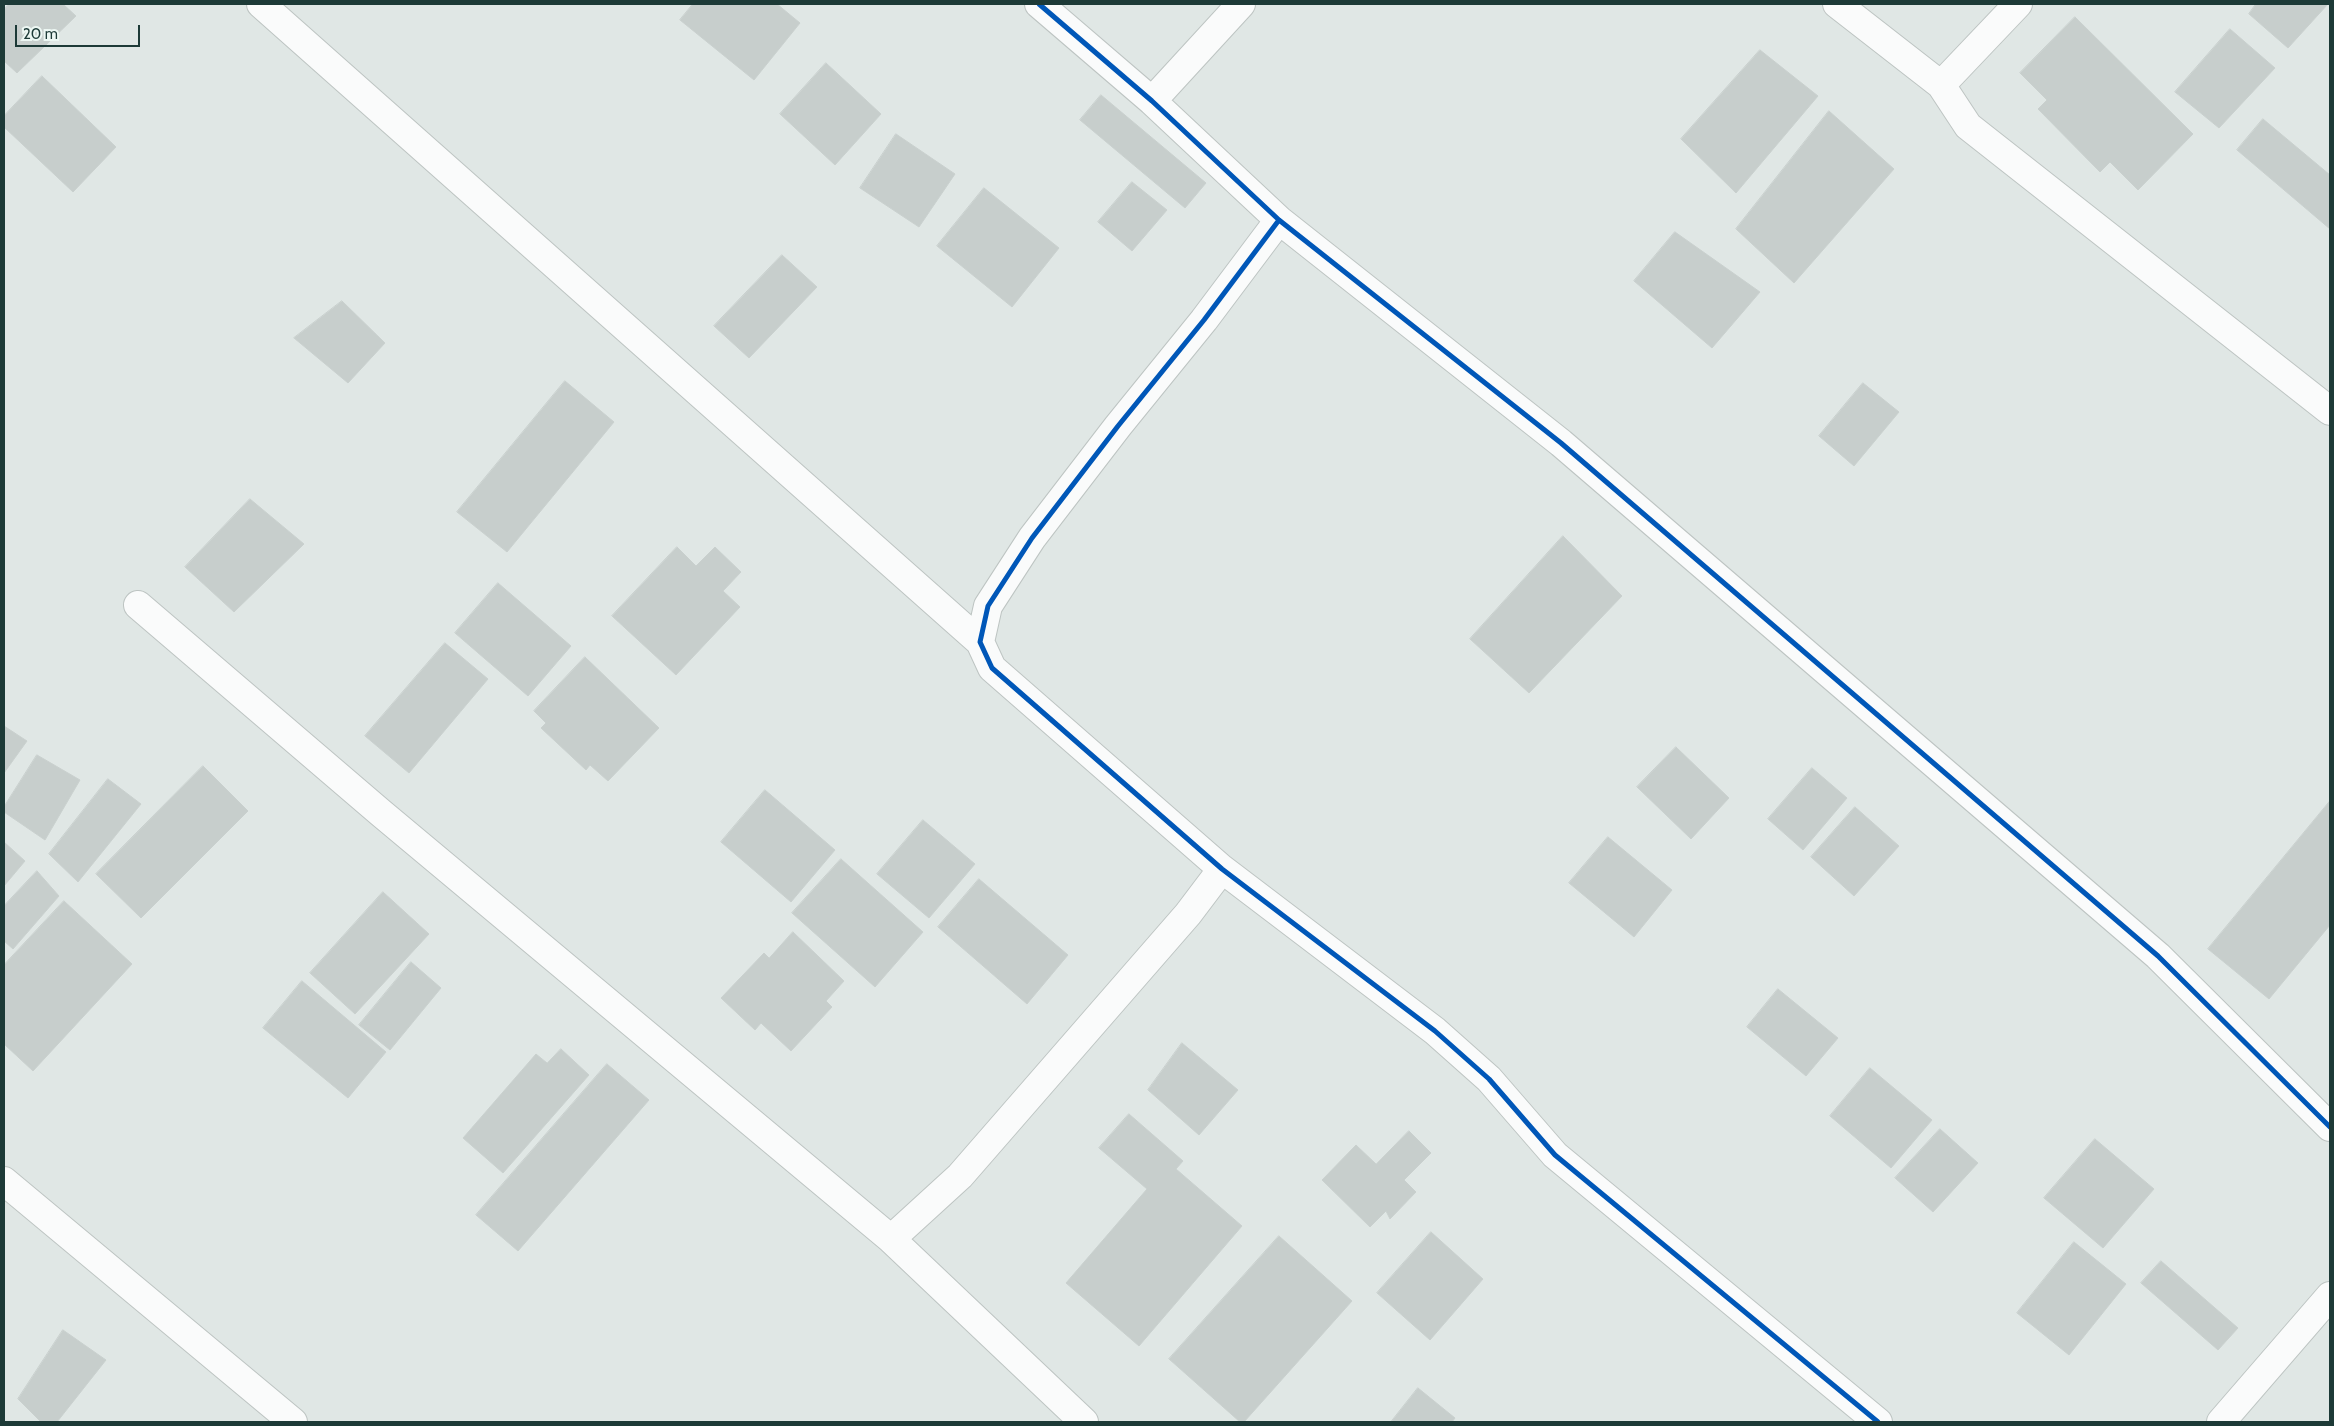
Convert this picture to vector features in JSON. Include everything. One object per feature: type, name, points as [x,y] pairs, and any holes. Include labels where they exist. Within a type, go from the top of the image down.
[{"type":"street","points":[[261,4],[980,642],[992,668],[1222,869],[1435,1031],[1489,1079],[1554,1155],[1878,1422]]},
{"type":"street","points":[[1039,4],[1152,100],[1279,220],[1562,444],[2086,893],[2158,956],[2330,1127]]},
{"type":"street","points":[[1152,100],[1241,4]]},
{"type":"street","points":[[1837,4],[1941,85],[1968,126],[2330,411]]},
{"type":"street","points":[[1941,85],[2018,4]]},
{"type":"street","points":[[980,642],[988,606],[1032,538],[1118,426],[1204,320],[1279,220]]},
{"type":"street","points":[[138,605],[396,826],[891,1239],[1084,1422]]},
{"type":"street","points":[[891,1239],[960,1176],[1188,914],[1222,869]]},
{"type":"street","points":[[4,1181],[293,1422]]},
{"type":"street","points":[[2221,1422],[2330,1296]]},
{"type":"building","points":[[9,4],[63,4],[76,16],[17,73],[4,61],[4,10]]},
{"type":"building","points":[[693,4],[777,4],[800,23],[754,80],[680,20]]},
{"type":"building","points":[[2256,4],[2328,4],[2288,48],[2249,14]]},
{"type":"building","points":[[2075,17],[2193,134],[2138,190],[2110,162],[2100,172],[2038,109],[2047,100],[2020,73]]},
{"type":"building","points":[[2230,29],[2275,68],[2219,128],[2175,92]]},
{"type":"building","points":[[1760,50],[1818,96],[1736,193],[1681,139]]},
{"type":"building","points":[[826,63],[881,114],[835,165],[780,114]]},
{"type":"building","points":[[42,76],[116,147],[73,192],[4,127],[4,116]]},
{"type":"building","points":[[1101,95],[1206,183],[1185,208],[1080,120]]},
{"type":"building","points":[[1829,111],[1894,169],[1794,283],[1736,229]]},
{"type":"building","points":[[2263,119],[2330,175],[2330,229],[2237,150]]},
{"type":"building","points":[[896,134],[955,174],[919,227],[860,188]]},
{"type":"building","points":[[1132,182],[1167,210],[1132,251],[1098,222]]},
{"type":"building","points":[[984,188],[1059,248],[1012,307],[937,246]]},
{"type":"building","points":[[1675,232],[1760,292],[1712,348],[1634,281]]},
{"type":"building","points":[[782,255],[817,287],[749,358],[714,326]]},
{"type":"building","points":[[342,301],[385,343],[348,383],[294,338]]},
{"type":"building","points":[[565,381],[614,422],[507,552],[457,512]]},
{"type":"building","points":[[1863,383],[1899,412],[1854,466],[1819,436]]},
{"type":"building","points":[[250,499],[304,544],[234,612],[185,567]]},
{"type":"building","points":[[1563,536],[1622,596],[1529,693],[1470,639]]},
{"type":"building","points":[[677,547],[696,566],[715,547],[741,572],[723,591],[740,607],[676,675],[612,616]]},
{"type":"building","points":[[498,583],[571,646],[528,696],[455,633]]},
{"type":"building","points":[[445,643],[488,679],[409,773],[365,736]]},
{"type":"building","points":[[585,657],[659,728],[608,781],[590,765],[586,770],[541,728],[546,723],[534,711]]},
{"type":"building","points":[[4,726],[27,741],[4,773]]},
{"type":"building","points":[[1676,747],[1729,798],[1691,839],[1637,787]]},
{"type":"building","points":[[37,755],[80,780],[45,840],[4,812],[4,807]]},
{"type":"building","points":[[203,766],[248,811],[141,918],[96,874]]},
{"type":"building","points":[[1812,768],[1847,798],[1803,850],[1768,819]]},
{"type":"building","points":[[108,779],[141,804],[78,882],[49,854]]},
{"type":"building","points":[[765,790],[835,850],[791,902],[721,842]]},
{"type":"building","points":[[2330,801],[2330,925],[2269,999],[2208,949]]},
{"type":"building","points":[[1855,807],[1899,846],[1854,896],[1811,857]]},
{"type":"building","points":[[923,820],[975,864],[929,918],[877,874]]},
{"type":"building","points":[[1608,837],[1672,890],[1634,937],[1569,883]]},
{"type":"building","points":[[4,842],[25,861],[4,886]]},
{"type":"building","points":[[841,859],[923,932],[875,987],[792,913]]},
{"type":"building","points":[[37,871],[59,896],[13,949],[4,941],[4,906]]},
{"type":"building","points":[[979,879],[1068,955],[1027,1004],[938,927]]},
{"type":"building","points":[[383,892],[429,934],[355,1014],[310,973]]},
{"type":"building","points":[[64,901],[132,964],[33,1071],[4,1044],[4,965]]},
{"type":"building","points":[[793,932],[844,981],[826,1001],[832,1007],[791,1051],[761,1023],[755,1030],[721,998],[764,953],[769,958]]},
{"type":"building","points":[[411,962],[441,988],[390,1050],[359,1025]]},
{"type":"building","points":[[302,981],[386,1052],[348,1098],[263,1028]]},
{"type":"building","points":[[1778,989],[1838,1038],[1806,1076],[1747,1027]]},
{"type":"building","points":[[1182,1043],[1238,1090],[1199,1135],[1148,1090]]},
{"type":"building","points":[[561,1049],[589,1075],[503,1173],[463,1138],[536,1054],[547,1063]]},
{"type":"building","points":[[607,1064],[649,1100],[518,1251],[476,1215]]},
{"type":"building","points":[[1870,1068],[1932,1120],[1891,1168],[1830,1116]]},
{"type":"building","points":[[1129,1114],[1183,1161],[1176,1169],[1242,1226],[1139,1346],[1066,1283],[1147,1189],[1099,1148]]},
{"type":"building","points":[[1940,1129],[1978,1163],[1933,1212],[1895,1178]]},
{"type":"building","points":[[1409,1131],[1431,1153],[1404,1180],[1416,1192],[1390,1219],[1386,1211],[1370,1227],[1322,1180],[1356,1145],[1376,1164]]},
{"type":"building","points":[[2095,1139],[2154,1189],[2103,1248],[2044,1198]]},
{"type":"building","points":[[1431,1232],[1483,1279],[1430,1340],[1377,1293]]},
{"type":"building","points":[[1279,1236],[1352,1301],[1244,1422],[1240,1422],[1169,1359]]},
{"type":"building","points":[[2074,1242],[2126,1284],[2069,1355],[2017,1313]]},
{"type":"building","points":[[2161,1261],[2238,1328],[2218,1350],[2141,1283]]},
{"type":"building","points":[[63,1330],[106,1360],[57,1422],[41,1422],[18,1399]]},
{"type":"building","points":[[1418,1388],[1455,1418],[1452,1422],[1391,1422]]},
{"type":"cycle path","points":[[1039,4],[1152,101],[1279,220],[1561,443],[2158,956],[2330,1127]]},
{"type":"cycle path","points":[[1279,220],[1204,320],[1118,426],[1032,538],[988,606],[980,642],[992,668],[1222,869],[1435,1031],[1489,1079],[1555,1155],[1878,1422]]}]
